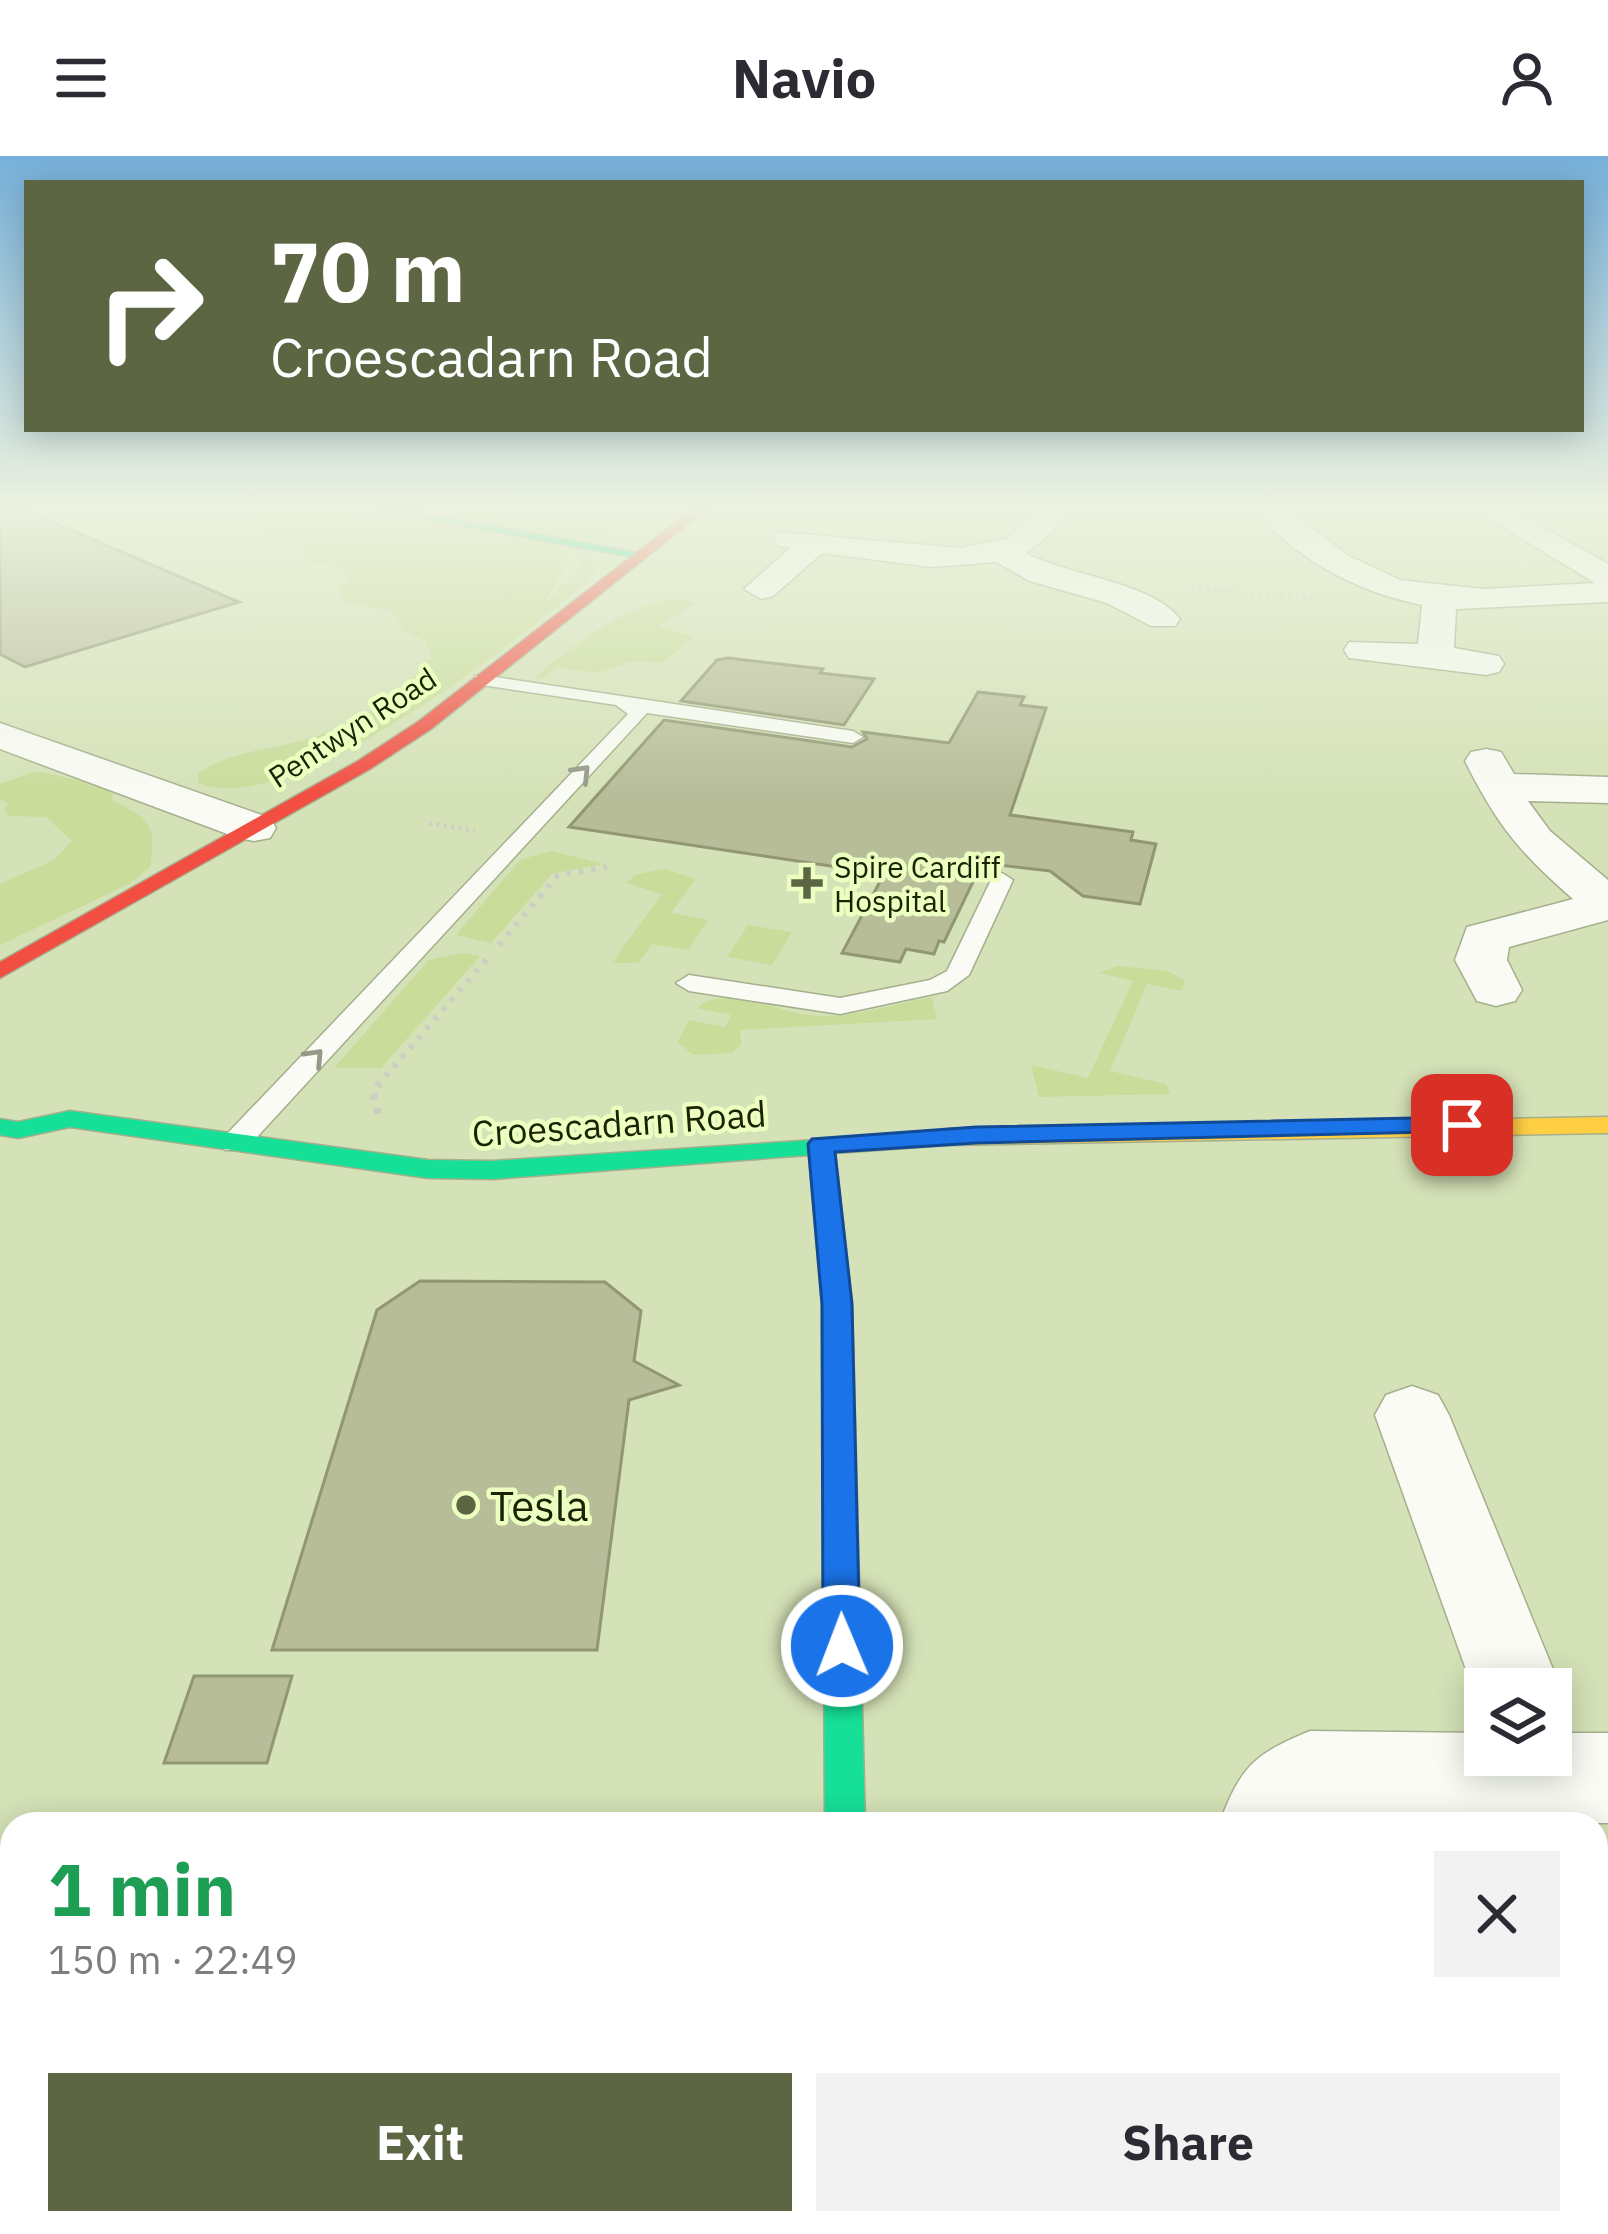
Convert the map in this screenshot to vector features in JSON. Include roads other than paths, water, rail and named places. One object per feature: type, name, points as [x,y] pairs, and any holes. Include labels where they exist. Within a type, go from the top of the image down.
[{"type":"street","name":"Pentwyn Road","points":[[3,974],[380,754],[581,602]]},
{"type":"street","points":[[1130,602],[1163,620]]},
{"type":"street","points":[[1436,656],[1440,602]]},
{"type":"street","points":[[1362,650],[1486,664]]},
{"type":"street","points":[[0,735],[254,828]]},
{"type":"street","points":[[1608,790],[1494,774],[1534,841],[1608,905]]},
{"type":"street","points":[[1496,990],[1480,960],[1485,938],[1608,905]]},
{"type":"street","name":"Croescadarn Road","points":[[37,1096],[53,1100],[70,1119]]},
{"type":"street","name":"Croescadarn Road","points":[[0,1127],[18,1130],[70,1119],[428,1169],[492,1170],[999,1134],[1608,1125]]},
{"type":"street","points":[[821,1144],[837,1304],[845,1812]]},
{"type":"street","points":[[1412,1415],[1509,1668]]},
{"type":"street","points":[[1270,1812],[1273,1804],[1310,1776],[1464,1772]]},
{"type":"lane","points":[[481,680],[853,736]]},
{"type":"lane","points":[[235,1143],[638,715],[636,706]]},
{"type":"lane","points":[[689,983],[840,1006],[908,996],[957,975],[1002,880]]},
{"type":"place","name":"Spire Cardiff Hospital","points":[[807,883]]},
{"type":"place","name":"Tesla","points":[[466,1505]]}]
